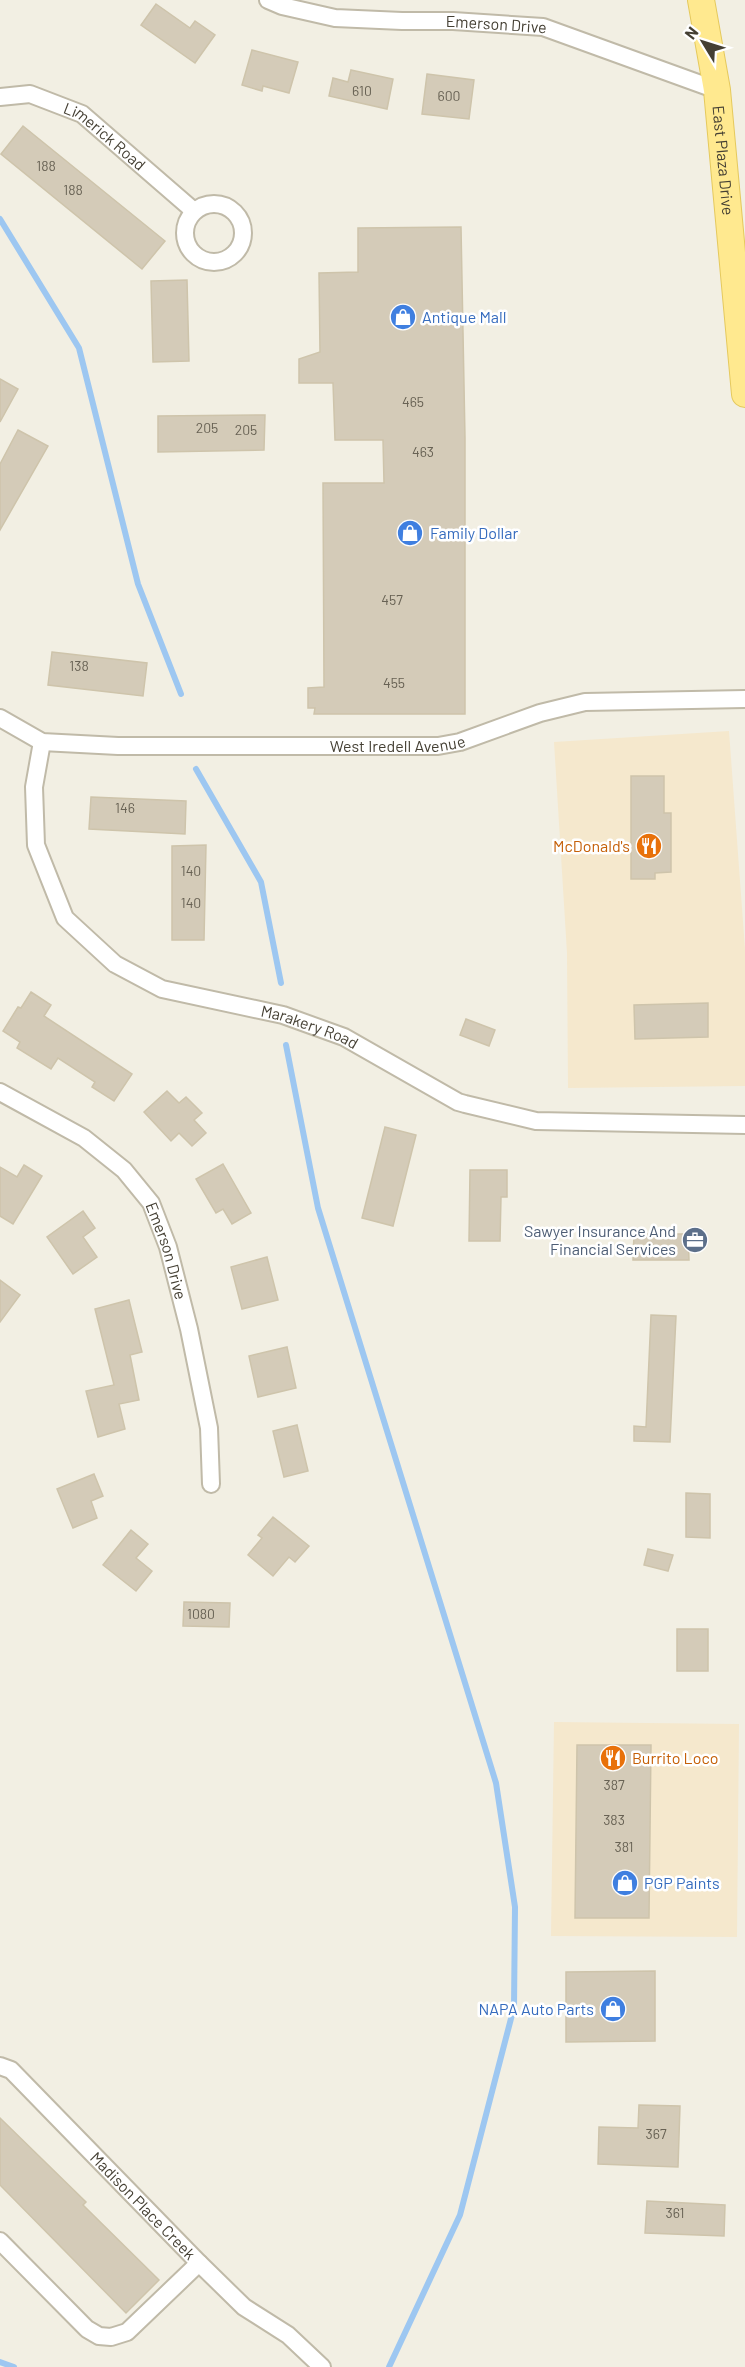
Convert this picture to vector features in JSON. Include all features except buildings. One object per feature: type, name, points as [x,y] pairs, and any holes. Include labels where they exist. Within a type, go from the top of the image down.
[{"type":"main road","name":"East Plaza Drive","points":[[701,0],[717,90],[745,394]]},
{"type":"street","name":"Emerson Drive","points":[[268,0],[282,6],[335,18],[453,21],[543,27],[717,90]]},
{"type":"street","name":"Limerick Road","points":[[0,97],[30,94],[82,114],[194,211]]},
{"type":"street","name":"West Iredell Avenue","points":[[42,742],[118,746],[438,746],[460,742],[540,713],[585,702],[745,699]]},
{"type":"street","points":[[0,718],[42,742]]},
{"type":"street","name":"Marakery Road","points":[[42,742],[34,787],[36,844],[65,918],[115,964],[162,989],[283,1015],[344,1037],[465,1104],[536,1121],[745,1125]]},
{"type":"street","name":"Emerson Drive","points":[[0,1092],[84,1138],[124,1170],[151,1203],[168,1247],[189,1329],[209,1428],[211,1484]]},
{"type":"street","name":"Madison Place Creek","points":[[0,2066],[11,2070],[199,2263],[127,2332],[111,2337],[99,2336],[87,2329],[0,2241]]},
{"type":"street","points":[[199,2263],[244,2307],[288,2335],[322,2367]]},
{"type":"shaded area","name":"McDonald's","points":[[729,731],[745,949],[745,1086],[568,1088],[567,953],[554,742]]},
{"type":"shaded area","points":[[554,1722],[739,1724],[737,1937],[551,1936]]},
{"type":"waterway","points":[[0,219],[79,348],[138,584],[181,694]]},
{"type":"waterway","points":[[196,769],[261,882],[281,983]]},
{"type":"waterway","points":[[286,1045],[318,1208],[496,1783],[515,1907],[514,2007],[460,2215],[389,2367]]},
{"type":"waterway","points":[[0,2362],[14,2367]]},
{"type":"place","name":"Antique Mall","points":[[403,317]]},
{"type":"place","name":"Family Dollar","points":[[410,533]]},
{"type":"place","name":"McDonald's","points":[[649,846]]},
{"type":"place","name":"Sawyer Insurance And Financial Services","points":[[695,1240]]},
{"type":"place","name":"Burrito Loco","points":[[613,1758]]},
{"type":"place","name":"PGP Paints","points":[[625,1883]]},
{"type":"place","name":"NAPA Auto Parts","points":[[613,2009]]}]
